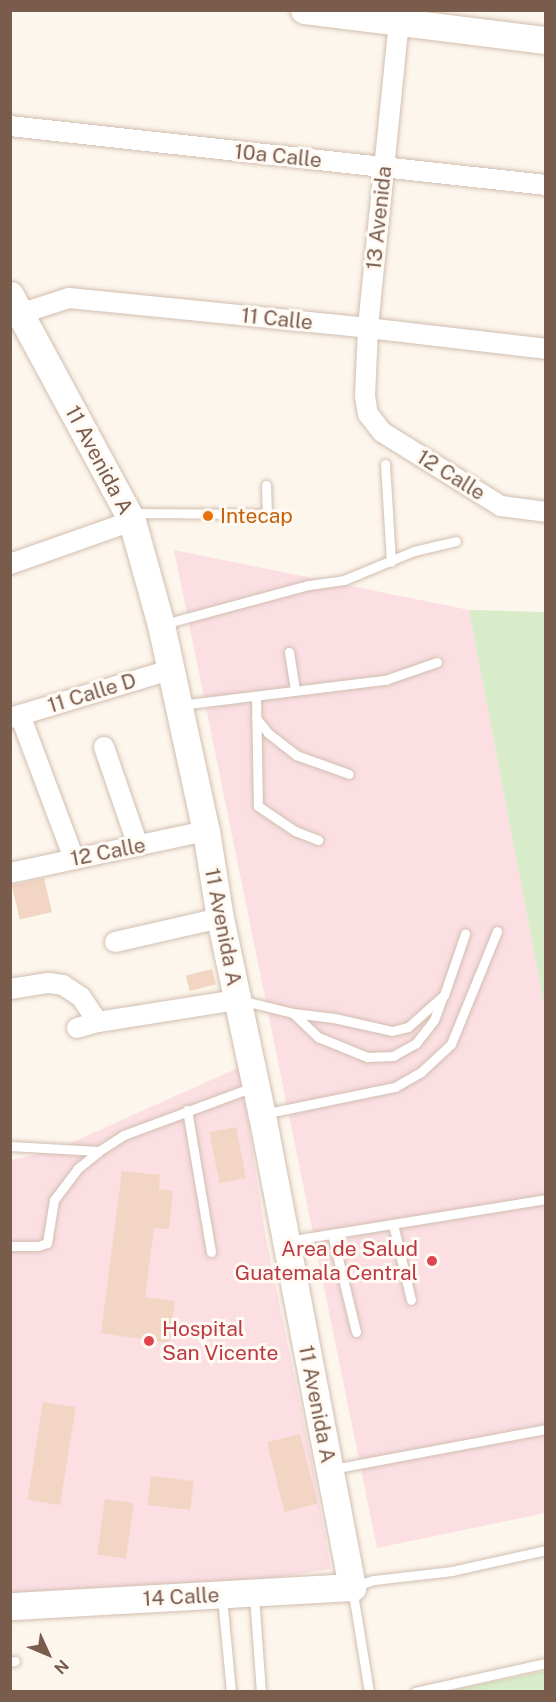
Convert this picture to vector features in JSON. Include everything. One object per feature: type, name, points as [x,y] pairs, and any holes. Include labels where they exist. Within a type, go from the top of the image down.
[{"type":"street","points":[[304,10],[546,40]]},
{"type":"street","name":"13 Avenida","points":[[368,414],[365,396],[368,328],[399,21]]},
{"type":"street","name":"10a Calle","points":[[10,126],[546,185]]},
{"type":"street","name":"11 Calle","points":[[14,308],[69,298],[368,328],[546,349]]},
{"type":"street","name":"11 Avenida A","points":[[14,308],[130,517],[173,669],[206,831],[220,918],[262,1115],[352,1587]]},
{"type":"street","name":"12 Calle","points":[[368,414],[382,432],[501,506],[546,512]]},
{"type":"street","points":[[11,564],[130,517]]},
{"type":"street","name":"11 Calle D","points":[[15,716],[173,669]]},
{"type":"street","points":[[15,716],[74,859]]},
{"type":"street","points":[[104,747],[138,846]]},
{"type":"street","name":"12 Calle","points":[[10,873],[206,831]]},
{"type":"street","points":[[115,942],[220,918]]},
{"type":"street","points":[[10,989],[49,983],[63,985],[81,997],[98,1022]]},
{"type":"street","points":[[77,1028],[98,1022],[237,1000]]},
{"type":"street","name":"14 Calle","points":[[10,1605],[352,1587]]},
{"type":"lane","points":[[385,464],[391,562]]},
{"type":"lane","points":[[130,517],[267,514],[266,485]]},
{"type":"lane","points":[[161,625],[309,585],[344,580],[414,551],[456,541]]},
{"type":"lane","points":[[289,652],[295,689]]},
{"type":"lane","points":[[180,705],[295,689],[385,680],[437,662]]},
{"type":"lane","points":[[256,696],[258,806],[295,831],[318,840]]},
{"type":"lane","points":[[256,718],[268,734],[296,755],[349,774]]},
{"type":"lane","points":[[262,1115],[395,1087],[421,1072],[451,1044],[497,931]]},
{"type":"lane","points":[[293,1013],[318,1037],[367,1057],[393,1056],[416,1043],[434,1020],[465,934]]},
{"type":"lane","points":[[237,1000],[392,1031],[408,1028],[444,994]]},
{"type":"lane","points":[[10,1246],[38,1246],[46,1243],[54,1200],[77,1169],[99,1151],[124,1135],[256,1086]]},
{"type":"lane","points":[[188,1110],[211,1252]]},
{"type":"lane","points":[[10,1146],[99,1151]]},
{"type":"lane","points":[[286,1241],[546,1199]]},
{"type":"lane","points":[[393,1224],[411,1300]]},
{"type":"lane","points":[[332,1234],[356,1332]]},
{"type":"lane","points":[[329,1469],[546,1429]]},
{"type":"lane","points":[[369,1692],[352,1587],[374,1580],[452,1571],[546,1550]]},
{"type":"lane","points":[[254,1593],[261,1692]]},
{"type":"lane","points":[[221,1595],[231,1692]]},
{"type":"lane","points":[[415,1692],[546,1663]]},
{"type":"shaded area","name":"Area de Salud Guatemala Central","points":[[174,550],[469,610],[545,1010],[545,1513],[377,1548]]},
{"type":"shaded area","name":"Hospital San Vicente","points":[[240,1067],[266,1239],[312,1461],[331,1569],[272,1578],[11,1593],[10,1160],[53,1151]]},
{"type":"green space","points":[[469,610],[545,612],[545,1010]]},
{"type":"green space","points":[[545,1671],[545,1691],[447,1691]]},
{"type":"building","points":[[44,878],[52,912],[20,920],[12,885]]},
{"type":"building","points":[[212,969],[216,985],[190,991],[186,976]]},
{"type":"building","points":[[236,1127],[246,1178],[219,1183],[209,1132]]},
{"type":"building","points":[[122,1171],[160,1175],[159,1189],[173,1191],[169,1229],[154,1228],[145,1297],[175,1301],[169,1343],[101,1333]]},
{"type":"building","points":[[43,1402],[76,1407],[60,1505],[28,1500]]},
{"type":"building","points":[[300,1434],[317,1504],[284,1512],[267,1442]]},
{"type":"building","points":[[151,1476],[194,1481],[190,1510],[147,1505]]},
{"type":"building","points":[[105,1499],[134,1503],[126,1558],[97,1554]]},
{"type":"place","name":"Intecap","points":[[208,516]]},
{"type":"place","name":"Area de Salud Guatemala Central","points":[[432,1261]]},
{"type":"place","name":"Hospital San Vicente","points":[[149,1341]]}]
